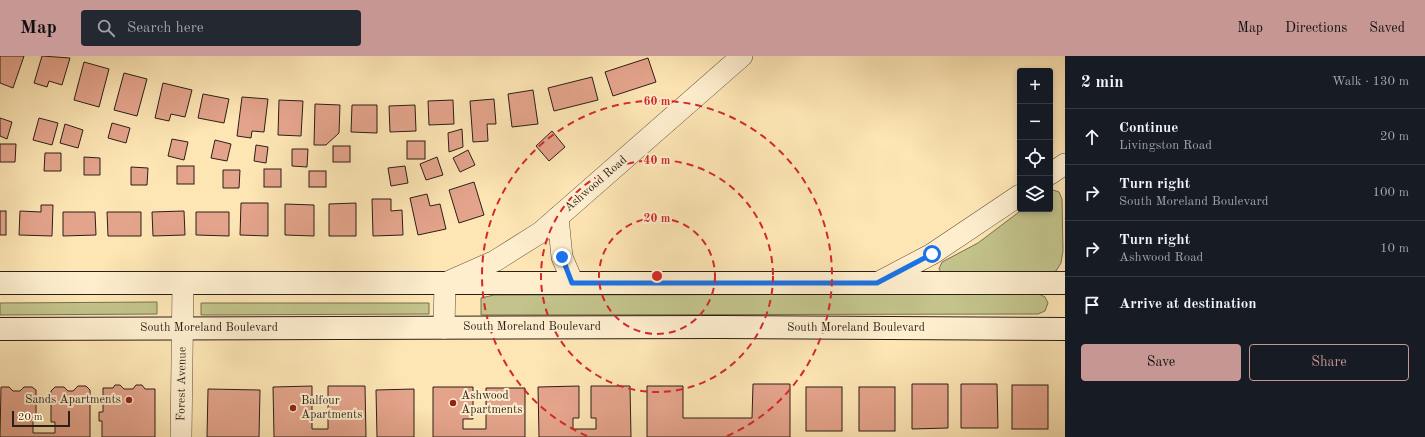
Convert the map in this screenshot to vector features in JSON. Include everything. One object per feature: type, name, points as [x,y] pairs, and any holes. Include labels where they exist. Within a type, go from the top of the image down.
[{"type":"street","name":"Ashwood Road","points":[[445,283],[495,261],[541,232],[741,56]]},
{"type":"street","points":[[1053,172],[1065,164]]},
{"type":"street","points":[[877,283],[932,254],[1017,197]]},
{"type":"street","name":"Ashwood Road","points":[[558,217],[562,257],[572,283]]},
{"type":"street","points":[[0,283],[1065,283]]},
{"type":"street","name":"Forest Avenue","points":[[181,437],[183,283]]},
{"type":"street","points":[[444,328],[445,283]]},
{"type":"street","name":"South Moreland Boulevard","points":[[0,329],[1065,329]]},
{"type":"green space","points":[[1053,190],[1059,192],[1062,199],[1063,251],[1061,263],[1056,271],[1045,274],[942,274],[939,269],[942,262],[978,243],[1019,212],[1053,212]]},
{"type":"green space","points":[[1039,294],[1045,297],[1048,303],[1045,311],[1038,314],[481,315],[481,298],[494,295]]},
{"type":"green space","points":[[157,302],[157,314],[0,315],[0,303]]},
{"type":"green space","points":[[201,303],[429,303],[429,314],[201,315]]},
{"type":"building","points":[[0,56],[24,56],[13,88],[0,83]]},
{"type":"building","points":[[42,56],[70,58],[62,85],[49,81],[47,87],[34,83]]},
{"type":"building","points":[[648,58],[656,82],[613,96],[605,72]]},
{"type":"building","points":[[84,62],[109,69],[99,107],[74,100]]},
{"type":"building","points":[[124,73],[147,79],[137,116],[114,110]]},
{"type":"building","points":[[592,77],[598,100],[554,111],[548,88]]},
{"type":"building","points":[[163,83],[192,90],[185,117],[171,114],[169,121],[155,118]]},
{"type":"building","points":[[533,90],[538,124],[512,127],[508,94]]},
{"type":"building","points":[[203,94],[229,99],[224,123],[198,118]]},
{"type":"building","points":[[242,97],[268,99],[264,132],[252,131],[251,138],[237,136]]},
{"type":"building","points":[[494,99],[496,124],[487,124],[488,141],[473,142],[470,101]]},
{"type":"building","points":[[279,100],[303,101],[301,136],[278,135]]},
{"type":"building","points":[[453,100],[454,124],[429,125],[428,101]]},
{"type":"building","points":[[315,104],[340,105],[339,133],[326,145],[314,145]]},
{"type":"building","points":[[352,105],[377,105],[377,133],[351,132]]},
{"type":"building","points":[[415,105],[416,131],[390,132],[389,106]]},
{"type":"building","points":[[0,118],[12,122],[7,139],[0,136]]},
{"type":"building","points":[[39,118],[58,123],[52,145],[33,140]]},
{"type":"building","points":[[112,123],[130,128],[126,143],[108,138]]},
{"type":"building","points":[[65,124],[83,130],[78,148],[60,143]]},
{"type":"building","points":[[462,129],[463,147],[449,152],[448,133]]},
{"type":"building","points":[[552,131],[565,147],[549,161],[536,146]]},
{"type":"building","points":[[172,139],[188,142],[184,160],[168,156]]},
{"type":"building","points":[[215,140],[231,144],[227,161],[211,158]]},
{"type":"building","points":[[407,141],[425,141],[425,159],[407,159]]},
{"type":"building","points":[[0,144],[16,144],[15,162],[0,162]]},
{"type":"building","points":[[256,145],[268,147],[266,163],[254,161]]},
{"type":"building","points":[[333,146],[350,146],[350,162],[333,162]]},
{"type":"building","points":[[292,149],[308,149],[307,167],[292,166]]},
{"type":"building","points":[[468,150],[475,165],[460,172],[453,158]]},
{"type":"building","points":[[45,153],[61,153],[61,171],[44,171]]},
{"type":"building","points":[[84,157],[100,158],[100,175],[84,175]]},
{"type":"building","points":[[437,157],[443,175],[426,180],[420,164]]},
{"type":"building","points":[[177,166],[194,166],[194,184],[177,184]]},
{"type":"building","points":[[405,166],[408,183],[391,186],[388,168]]},
{"type":"building","points":[[131,167],[148,168],[147,185],[131,185]]},
{"type":"building","points":[[264,169],[281,169],[281,187],[264,187]]},
{"type":"building","points":[[223,170],[240,170],[239,188],[223,188]]},
{"type":"building","points":[[309,171],[326,171],[326,187],[309,187]]},
{"type":"building","points":[[474,182],[484,215],[459,223],[449,190]]},
{"type":"building","points":[[427,194],[430,206],[440,204],[446,229],[418,235],[410,198]]},
{"type":"building","points":[[372,199],[391,199],[391,211],[402,210],[403,235],[373,236]]},
{"type":"building","points":[[241,203],[268,203],[268,236],[240,235]]},
{"type":"building","points":[[356,203],[356,236],[329,236],[329,204]]},
{"type":"building","points":[[285,204],[314,205],[314,236],[285,235]]},
{"type":"building","points":[[41,205],[53,205],[52,236],[19,235],[20,211],[41,212]]},
{"type":"building","points":[[0,211],[6,211],[6,235],[0,235]]},
{"type":"building","points":[[184,211],[185,235],[153,236],[152,212]]},
{"type":"building","points":[[63,212],[95,212],[96,235],[63,236]]},
{"type":"building","points":[[107,212],[141,212],[141,236],[108,236]]},
{"type":"building","points":[[196,212],[229,212],[229,236],[196,235]]},
{"type":"building","points":[[753,384],[790,384],[790,437],[647,437],[647,386],[683,386],[683,418],[752,418]]},
{"type":"building","points":[[912,384],[948,384],[948,428],[912,429]]},
{"type":"building","points":[[961,384],[997,384],[998,428],[961,428]]},
{"type":"building","name":"Sands Apartments","points":[[115,385],[120,385],[124,389],[133,389],[136,385],[142,385],[145,389],[155,389],[155,437],[102,437],[102,421],[99,421],[99,412],[103,412],[103,388],[113,388]]},
{"type":"building","points":[[1012,385],[1048,385],[1048,429],[1012,429]]},
{"type":"building","points":[[78,386],[86,386],[90,390],[90,437],[0,437],[1,387],[9,387],[13,391],[20,391],[24,387],[32,387],[36,390],[36,421],[33,421],[33,433],[55,433],[55,422],[51,422],[51,391],[55,387],[64,387],[68,391],[73,391]]},
{"type":"building","name":"Balfour Apartments","points":[[312,386],[312,429],[328,429],[328,386],[365,386],[366,437],[274,437],[273,387]]},
{"type":"building","points":[[579,386],[579,418],[573,418],[573,429],[596,429],[596,418],[591,418],[591,386],[630,386],[631,437],[539,437],[538,387]]},
{"type":"building","name":"Ashwood Apartments","points":[[433,387],[473,387],[473,419],[463,419],[463,429],[486,429],[486,388],[525,388],[525,437],[433,437]]},
{"type":"building","points":[[806,387],[842,387],[842,431],[806,431]]},
{"type":"building","points":[[859,387],[895,387],[895,431],[859,431]]},
{"type":"building","points":[[208,389],[260,390],[259,437],[207,437]]},
{"type":"building","points":[[414,389],[414,437],[377,437],[376,390]]},
{"type":"place","name":"Sands Apartments","points":[[129,400]]},
{"type":"place","name":"Ashwood Apartments","points":[[453,403]]},
{"type":"place","name":"Balfour Apartments","points":[[293,408]]},
{"type":"route","points":[[562,257],[572,283],[877,283],[932,254]]}]
